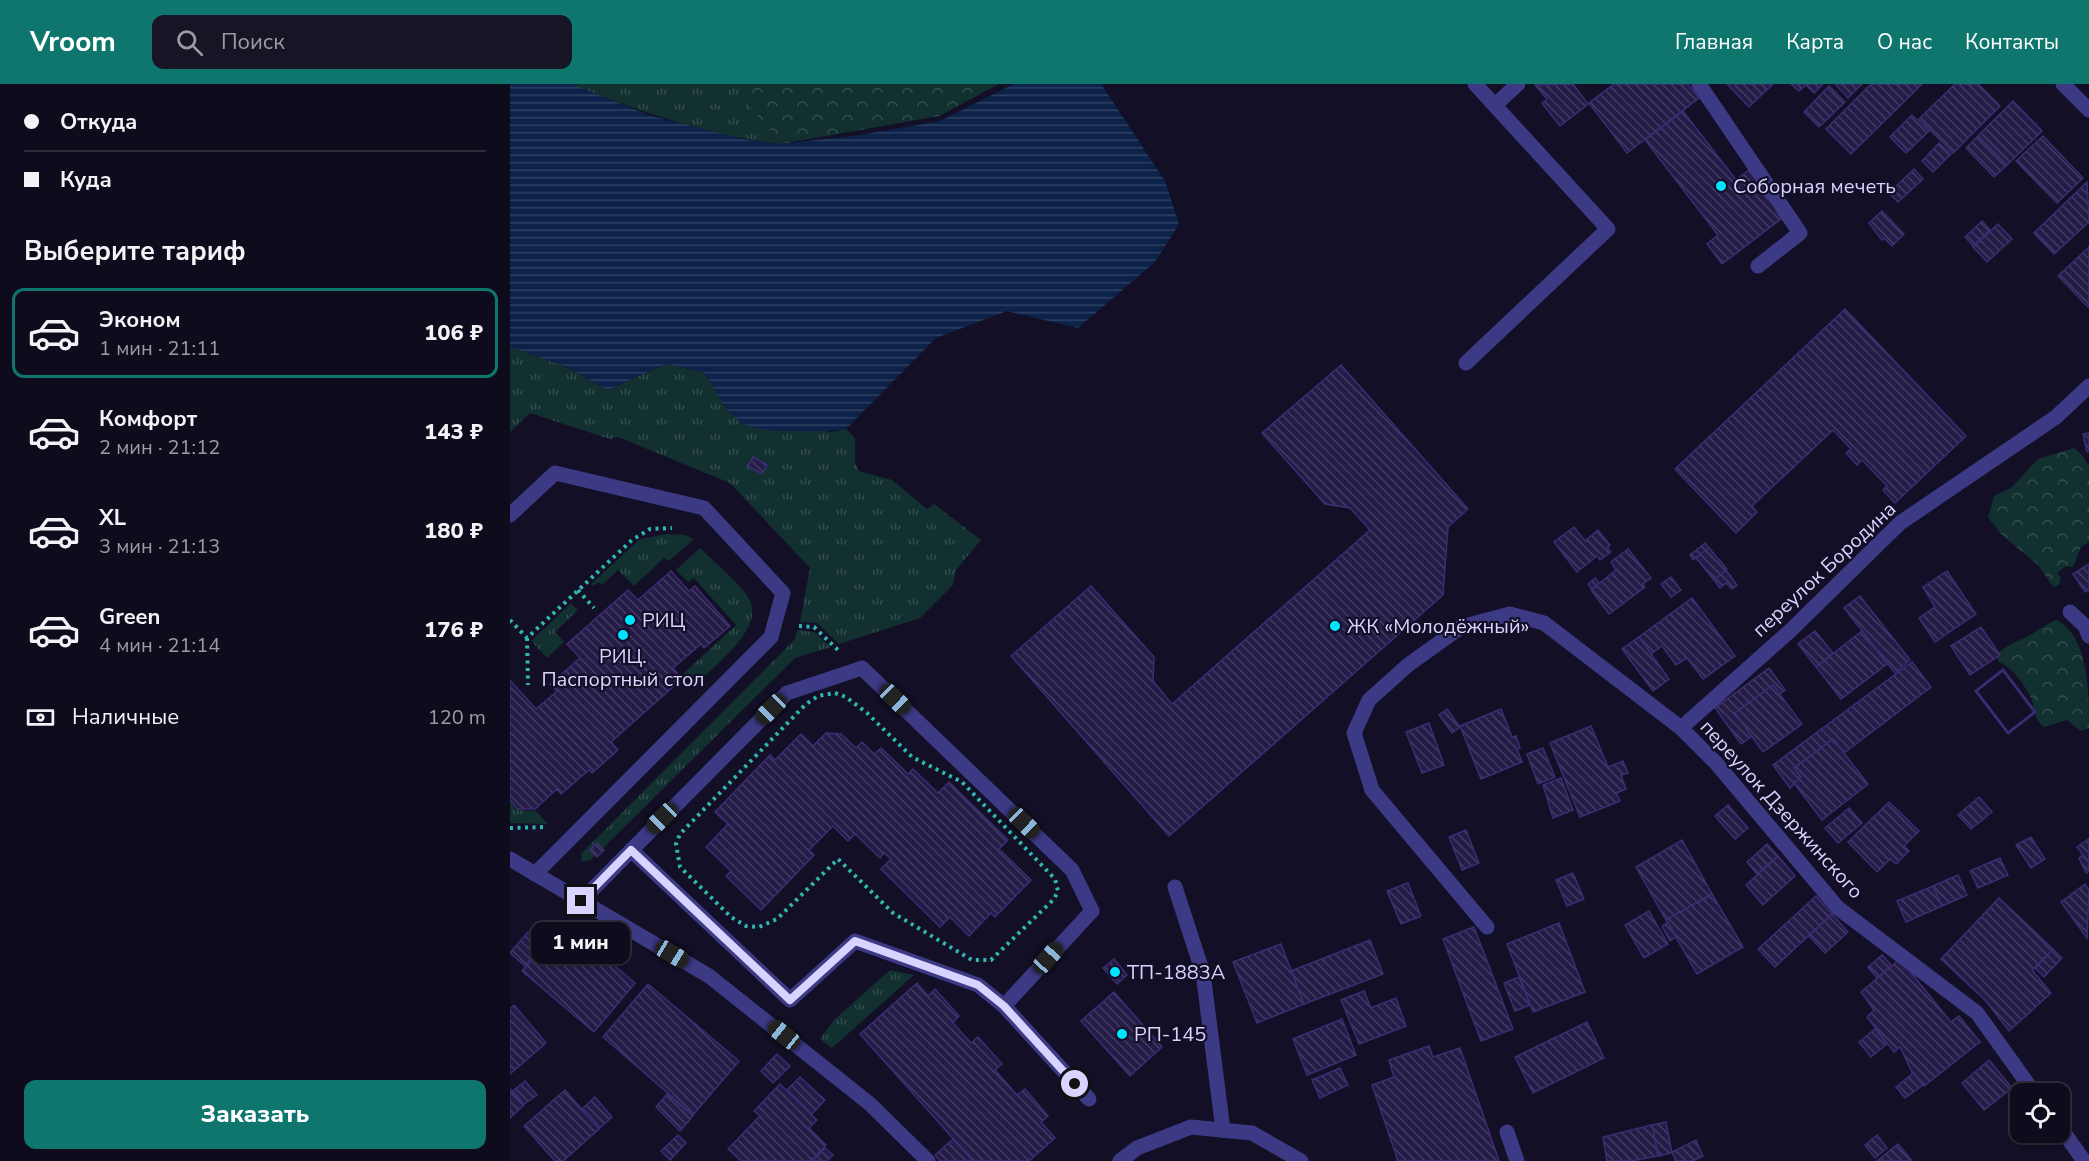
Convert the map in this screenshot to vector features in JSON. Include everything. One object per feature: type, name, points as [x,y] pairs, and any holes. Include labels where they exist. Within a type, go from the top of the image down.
[{"type":"street","points":[[1467,363],[1608,229],[1476,84]]},
{"type":"street","points":[[1495,105],[1518,84]]},
{"type":"street","points":[[1700,84],[1800,233],[1758,266]]},
{"type":"street","points":[[2063,84],[2089,110]]},
{"type":"street","name":"переулок Бородина","points":[[1680,728],[1791,630],[1900,523],[2056,417],[2089,386]]},
{"type":"street","points":[[510,515],[555,473],[704,508],[783,593],[771,637],[535,874]]},
{"type":"street","points":[[2070,612],[2085,626],[2089,636]]},
{"type":"street","name":"переулок Дзержинского","points":[[1487,927],[1372,790],[1354,734],[1369,700],[1408,665],[1461,627],[1510,614],[1544,623],[1680,728],[1716,763],[1838,908],[1977,1013],[2027,1083]]},
{"type":"street","points":[[581,901],[787,693],[862,668],[1072,870],[1092,911],[1004,1006]]},
{"type":"street","points":[[631,850],[790,1000],[855,941],[978,985],[1004,1006],[1089,1099]]},
{"type":"street","points":[[510,859],[709,976],[870,1104],[928,1161]]},
{"type":"street","points":[[1175,887],[1203,973],[1223,1130]]},
{"type":"street","points":[[1120,1161],[1137,1148],[1191,1127],[1252,1133],[1301,1161]]},
{"type":"street","points":[[1508,1132],[1517,1161]]},
{"type":"street","points":[[2070,1141],[2084,1161]]},
{"type":"path","points":[[527,638],[642,532],[650,529],[677,528]]},
{"type":"path","points":[[578,590],[594,608]]},
{"type":"path","points":[[510,620],[527,638],[528,685]]},
{"type":"path","points":[[775,624],[814,627],[858,669]]},
{"type":"path","points":[[835,693],[846,697],[912,757],[962,782],[1051,872],[1058,885],[1054,899],[991,960],[972,960],[893,913],[838,859],[777,919],[759,927],[738,923],[680,867],[676,844],[680,834],[806,704],[818,696],[835,693]]},
{"type":"path","points":[[510,828],[557,827]]},
{"type":"green space","points":[[571,84],[756,84],[747,91],[752,110],[781,144],[700,129],[622,104]]},
{"type":"green space","points":[[756,84],[999,84],[939,116],[781,144],[752,110],[747,90]]},
{"type":"green space","points":[[510,347],[564,366],[608,390],[666,364],[704,372],[727,409],[831,432],[846,429],[855,438],[855,463],[859,471],[892,480],[927,509],[934,504],[981,540],[956,570],[953,585],[920,618],[839,644],[817,623],[800,622],[810,568],[730,483],[618,437],[610,439],[530,413],[510,432]]},
{"type":"green space","points":[[2074,448],[2089,466],[2089,542],[2081,547],[2073,567],[2066,566],[2057,573],[2061,578],[2059,585],[2053,587],[2038,565],[2000,533],[1988,517],[1994,496],[2011,488],[2038,459]]},
{"type":"green space","points":[[667,534],[685,535],[694,539],[669,561],[664,558],[634,586],[618,570],[602,585],[598,582],[593,586],[591,584],[640,539]]},
{"type":"green space","points":[[700,548],[730,576],[746,594],[752,606],[751,618],[746,631],[737,644],[694,686],[683,674],[736,625],[694,578],[688,582],[676,570]]},
{"type":"green space","points":[[571,603],[578,610],[555,632],[564,642],[547,658],[531,641]]},
{"type":"green space","points":[[2057,620],[2068,628],[2076,639],[2085,667],[2089,698],[2089,728],[2081,731],[2067,720],[2044,727],[2040,724],[2031,698],[2018,677],[1999,662],[1996,655],[2011,644]]},
{"type":"green space","points":[[797,630],[814,632],[831,647],[795,658],[591,860],[582,862],[581,854],[795,639]]},
{"type":"green space","points":[[510,802],[518,810],[536,811],[548,824],[510,823]]},
{"type":"green space","points":[[890,970],[914,975],[832,1048],[820,1039],[835,1019]]},
{"type":"water","points":[[510,84],[571,84],[652,116],[747,140],[781,144],[860,135],[940,121],[1014,84],[1101,84],[1165,181],[1179,224],[1155,262],[1078,328],[1007,311],[936,338],[846,429],[794,431],[752,427],[743,424],[731,414],[704,372],[666,364],[608,390],[564,366],[510,347]]},
{"type":"building","points":[[1573,84],[1588,104],[1560,126],[1542,103],[1547,99],[1535,85]]},
{"type":"building","points":[[1614,84],[1688,84],[1699,98],[1627,153],[1589,103]]},
{"type":"building","points":[[1727,84],[1773,84],[1749,107]]},
{"type":"building","points":[[1791,84],[1805,84],[1806,85],[1799,91]]},
{"type":"building","points":[[1805,84],[1823,84],[1814,93]]},
{"type":"building","points":[[1835,84],[1862,84],[1848,98]]},
{"type":"building","points":[[1871,84],[1922,84],[1851,154],[1826,129]]},
{"type":"building","points":[[1955,84],[1978,84],[2000,106],[1953,153],[1919,119]]},
{"type":"building","points":[[1829,86],[1845,102],[1819,127],[1804,112]]},
{"type":"building","points":[[2013,101],[2042,131],[2007,165],[1978,136]]},
{"type":"building","name":"Соборная мечеть","points":[[1683,111],[1736,180],[1750,169],[1767,191],[1781,219],[1722,264],[1707,244],[1718,235],[1645,140]]},
{"type":"building","points":[[1912,115],[1929,131],[1906,153],[1890,137]]},
{"type":"building","points":[[1978,136],[2007,165],[1994,177],[1966,148]]},
{"type":"building","points":[[2043,136],[2083,178],[2057,203],[2016,161]]},
{"type":"building","points":[[1939,143],[1951,154],[1933,172],[1922,161]]},
{"type":"building","points":[[1914,169],[1923,179],[1898,202],[1889,193]]},
{"type":"building","points":[[2087,182],[2089,222],[2054,254],[2034,233]]},
{"type":"building","points":[[1882,211],[1904,234],[1892,246],[1884,238],[1882,240],[1869,223]]},
{"type":"building","points":[[1982,221],[1990,230],[1973,246],[1965,237]]},
{"type":"building","points":[[1998,224],[2012,239],[1987,262],[1973,247]]},
{"type":"building","points":[[2089,247],[2089,308],[2058,276]]},
{"type":"building","points":[[1845,309],[1966,436],[1895,503],[1883,490],[1887,486],[1862,460],[1857,465],[1846,453],[1851,449],[1833,430],[1752,506],[1757,512],[1736,533],[1675,469]]},
{"type":"building","name":"ЖК «Молодёжный»","points":[[1341,365],[1468,509],[1448,527],[1443,595],[1169,836],[1011,656],[1091,586],[1154,657],[1153,681],[1172,704],[1370,530],[1350,508],[1325,504],[1262,433]]},
{"type":"building","points":[[2089,433],[2089,451],[2087,452],[2083,434]]},
{"type":"building","points":[[753,457],[767,465],[762,474],[748,466]]},
{"type":"building","points":[[1574,527],[1585,541],[1598,530],[1610,545],[1607,548],[1611,552],[1600,560],[1597,556],[1577,572],[1554,542]]},
{"type":"building","points":[[1705,543],[1709,548],[1693,560],[1690,555]]},
{"type":"building","points":[[1709,548],[1727,569],[1714,580],[1696,558]]},
{"type":"building","points":[[1628,549],[1651,578],[1643,584],[1645,587],[1609,614],[1591,590],[1616,570],[1611,562]]},
{"type":"building","points":[[2089,564],[2089,590],[2085,592],[2073,574]]},
{"type":"building","points":[[1726,570],[1737,585],[1732,589],[1726,583],[1720,588],[1714,580]]},
{"type":"building","points":[[671,571],[689,591],[695,586],[730,626],[704,648],[701,644],[673,668],[682,679],[611,742],[618,750],[592,773],[589,770],[561,794],[557,789],[535,809],[518,809],[510,800],[510,680],[536,709],[557,691],[550,684],[580,658],[567,644],[628,590],[638,600]]},
{"type":"building","points":[[1947,571],[1976,614],[1935,642],[1919,618],[1935,607],[1923,587]]},
{"type":"building","points":[[1671,577],[1681,590],[1671,597],[1661,584]]},
{"type":"building","points":[[1595,578],[1599,583],[1592,589],[1588,584]]},
{"type":"building","points":[[1860,596],[1910,660],[1895,673],[1844,608]]},
{"type":"building","points":[[1692,598],[1735,656],[1703,679],[1687,658],[1676,665],[1662,646],[1651,654],[1639,637]]},
{"type":"building","points":[[1981,627],[2000,655],[1970,675],[1951,646]]},
{"type":"building","points":[[1815,631],[1833,653],[1816,667],[1798,644]]},
{"type":"building","points":[[1862,631],[1887,664],[1841,699],[1816,667]]},
{"type":"building","points":[[1639,637],[1669,679],[1653,691],[1622,649]]},
{"type":"building","points":[[1912,662],[1931,687],[1844,753],[1833,739],[1794,768],[1801,777],[1790,788],[1773,765]]},
{"type":"building","points":[[1769,668],[1785,690],[1780,694],[1773,685],[1735,713],[1752,736],[1741,744],[1715,708]]},
{"type":"building","points":[[2003,669],[2036,712],[2008,734],[1975,691]],"holes":[[[2003,671],[2034,712],[2008,732],[1977,691]]]},
{"type":"building","points":[[1773,685],[1802,724],[1763,752],[1735,713]]},
{"type":"building","points":[[1447,709],[1460,727],[1452,733],[1439,715]]},
{"type":"building","points":[[1501,709],[1512,737],[1516,736],[1520,748],[1517,749],[1522,762],[1481,779],[1460,726]]},
{"type":"building","points":[[1429,723],[1444,765],[1422,773],[1406,732]]},
{"type":"building","points":[[1591,726],[1608,767],[1623,761],[1628,773],[1621,775],[1626,789],[1616,793],[1620,801],[1580,817],[1550,743]]},
{"type":"building","points":[[826,733],[841,734],[856,748],[862,742],[874,754],[881,748],[908,774],[913,769],[938,793],[949,782],[1008,840],[999,849],[1031,880],[995,917],[991,913],[969,936],[950,917],[940,927],[881,869],[891,859],[884,853],[880,858],[855,834],[848,841],[833,826],[809,850],[814,855],[761,910],[726,876],[731,871],[706,847],[728,824],[715,812],[770,755],[775,760],[801,734],[813,746]]},
{"type":"building","points":[[1833,739],[1868,784],[1822,820],[1794,783],[1801,777],[1794,768]]},
{"type":"building","points":[[1543,748],[1555,777],[1538,784],[1527,754]]},
{"type":"building","points":[[1561,778],[1573,810],[1553,818],[1543,785]]},
{"type":"building","points":[[1979,797],[1992,812],[1971,829],[1958,815]]},
{"type":"building","points":[[1889,802],[1919,831],[1904,846],[1909,851],[1896,864],[1890,859],[1877,872],[1848,842]]},
{"type":"building","points":[[1728,805],[1748,828],[1735,839],[1715,816]]},
{"type":"building","points":[[1849,808],[1862,823],[1838,843],[1825,828]]},
{"type":"building","points":[[1466,830],[1479,863],[1462,870],[1449,837]]},
{"type":"building","points":[[2031,837],[2045,859],[2031,868],[2016,845]]},
{"type":"building","points":[[2089,839],[2089,871],[2086,873],[2079,858],[2083,855],[2077,847]]},
{"type":"building","points":[[1682,840],[1712,894],[1666,920],[1636,867]]},
{"type":"building","points":[[597,843],[604,850],[597,857],[590,850]]},
{"type":"building","points":[[1767,844],[1778,856],[1757,874],[1747,862]]},
{"type":"building","points":[[1778,856],[1795,876],[1763,905],[1746,885]]},
{"type":"building","points":[[2000,858],[2008,875],[1978,888],[1970,871]]},
{"type":"building","points":[[1573,873],[1584,899],[1567,906],[1556,880]]},
{"type":"building","points":[[1958,875],[1967,895],[1942,906],[1933,886]]},
{"type":"building","points":[[1408,883],[1421,916],[1401,924],[1387,891]]},
{"type":"building","points":[[2085,884],[2089,890],[2087,938],[2061,902]]},
{"type":"building","points":[[1933,886],[1942,906],[1906,922],[1897,901]]},
{"type":"building","points":[[1712,894],[1743,947],[1697,974],[1666,920]]},
{"type":"building","points":[[1816,896],[1832,914],[1775,967],[1758,949]]},
{"type":"building","points":[[1999,898],[2053,949],[2032,970],[2051,993],[2009,1031],[1985,1000],[1941,959]]},
{"type":"building","points":[[1649,911],[1668,944],[1644,958],[1625,925]]},
{"type":"building","points":[[1832,914],[1848,932],[1825,953],[1809,936]]},
{"type":"building","points":[[1668,922],[1676,937],[1670,941],[1662,926]]},
{"type":"building","points":[[564,923],[635,983],[594,1032],[522,971]]},
{"type":"building","points":[[1559,923],[1585,992],[1533,1012],[1507,944]]},
{"type":"building","points":[[1474,927],[1513,1029],[1481,1041],[1443,939]]},
{"type":"building","points":[[528,932],[543,945],[525,966],[510,953]]},
{"type":"building","points":[[1370,940],[1383,974],[1304,1004],[1291,971]]},
{"type":"building","points":[[1281,944],[1304,1004],[1257,1023],[1233,962]]},
{"type":"building","points":[[2053,949],[2062,958],[2044,977],[2035,968]]},
{"type":"building","points":[[1882,955],[1892,966],[1877,978],[1868,967]]},
{"type":"building","name":"ТП-1883А","points":[[1114,959],[1127,975],[1117,984],[1103,968]]},
{"type":"building","points":[[1900,959],[1951,1022],[1959,1016],[1980,1042],[1924,1086],[1912,1072],[1900,1047],[1894,1052],[1867,1017],[1874,1010],[1861,992]]},
{"type":"building","points":[[1519,977],[1530,1005],[1515,1011],[1504,983]]},
{"type":"building","points":[[917,983],[928,996],[935,989],[959,1016],[953,1023],[971,1043],[978,1037],[1002,1064],[995,1070],[1017,1095],[1025,1089],[1048,1116],[1041,1122],[1055,1138],[1029,1161],[973,1161],[860,1034]]},
{"type":"building","points":[[648,984],[739,1061],[693,1115],[603,1037]]},
{"type":"building","points":[[1364,991],[1371,1008],[1396,998],[1406,1026],[1359,1044],[1341,1000]]},
{"type":"building","name":"РП-145","points":[[1114,992],[1162,1047],[1130,1076],[1081,1021]]},
{"type":"building","points":[[514,1005],[546,1043],[510,1074],[510,1009]]},
{"type":"building","points":[[1342,1019],[1356,1055],[1307,1075],[1293,1039]]},
{"type":"building","points":[[1587,1022],[1604,1058],[1533,1093],[1515,1057]]},
{"type":"building","points":[[1875,1029],[1887,1044],[1871,1057],[1859,1042]]},
{"type":"building","points":[[1429,1046],[1433,1057],[1460,1048],[1499,1161],[1398,1161],[1372,1085],[1394,1077],[1389,1060]]},
{"type":"building","points":[[777,1054],[790,1066],[773,1083],[761,1071]]},
{"type":"building","points":[[1989,1060],[2010,1086],[2010,1090],[1984,1110],[1962,1083]]},
{"type":"building","points":[[1340,1068],[1348,1085],[1320,1098],[1312,1080]]},
{"type":"building","points":[[1913,1073],[1923,1085],[1905,1098],[1896,1087]]},
{"type":"building","points":[[800,1077],[825,1100],[812,1114],[787,1090]]},
{"type":"building","points":[[525,1081],[537,1095],[524,1104],[513,1091]]},
{"type":"building","points":[[780,1084],[817,1120],[809,1128],[826,1145],[811,1161],[741,1161],[728,1149],[760,1116],[754,1111]]},
{"type":"building","points":[[510,1089],[524,1105],[510,1118]]},
{"type":"building","points":[[565,1090],[599,1129],[563,1161],[555,1161],[524,1126]]},
{"type":"building","points":[[667,1094],[693,1116],[680,1131],[656,1107]]},
{"type":"building","points":[[595,1097],[612,1117],[600,1128],[583,1108]]},
{"type":"building","points":[[1666,1122],[1672,1153],[1658,1156],[1652,1125]]},
{"type":"building","points":[[1652,1125],[1658,1156],[1631,1161],[1607,1161],[1603,1137]]},
{"type":"building","points":[[678,1135],[686,1143],[670,1160],[661,1151]]},
{"type":"building","points":[[1877,1135],[1887,1148],[1875,1158],[1865,1145]]},
{"type":"building","points":[[953,1139],[973,1161],[940,1161],[935,1155]]},
{"type":"building","points":[[1696,1140],[1703,1156],[1692,1161],[1676,1161],[1672,1152]]},
{"type":"building","points":[[1898,1144],[1912,1161],[1877,1161]]},
{"type":"building","points":[[825,1148],[833,1155],[827,1161],[812,1161]]},
{"type":"place","name":"Соборная мечеть","points":[[1721,186]]},
{"type":"place","name":"РИЦ","points":[[630,620]]},
{"type":"place","name":"ЖК «Молодёжный»","points":[[1335,626]]},
{"type":"place","name":"РИЦ. Паспортный стол","points":[[623,635]]},
{"type":"place","name":"ТП-1883А","points":[[1115,972]]},
{"type":"place","name":"РП-145","points":[[1122,1034]]},
{"type":"route","points":[[581,901],[631,850],[790,1000],[855,941],[978,985],[1004,1006],[1075,1084]]}]
